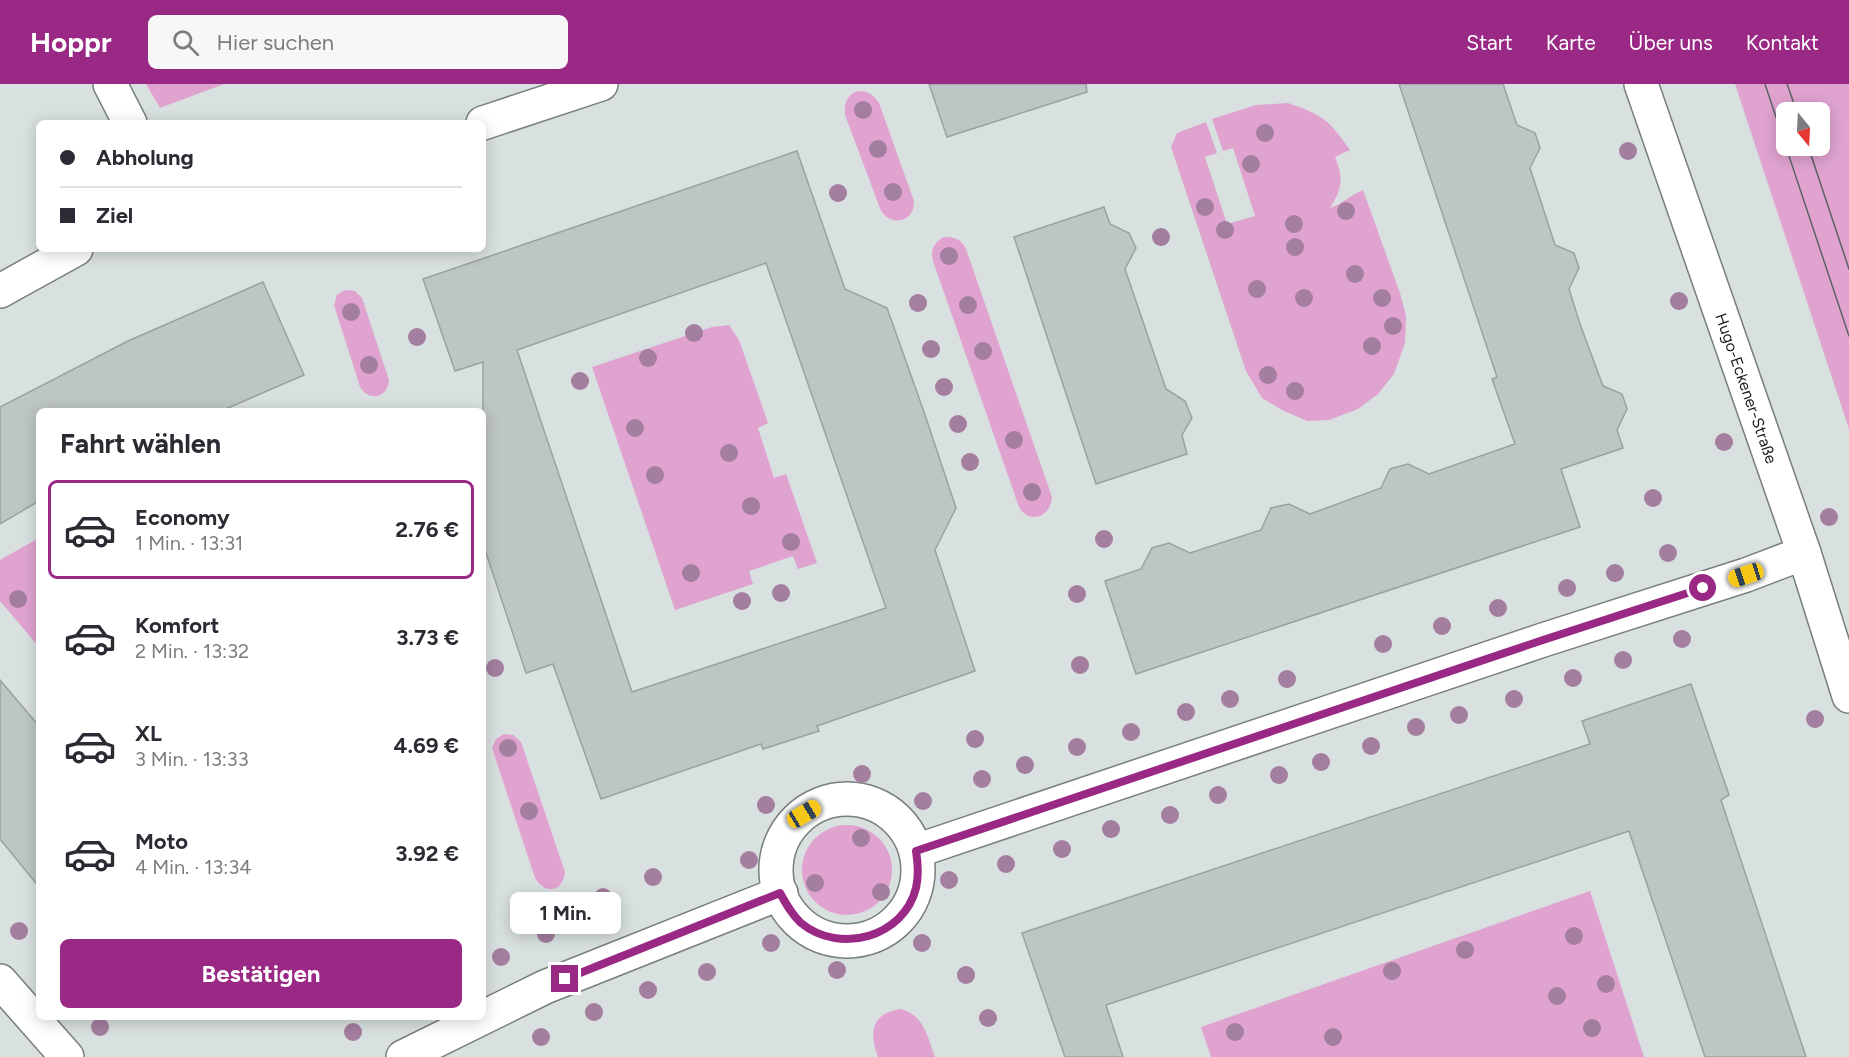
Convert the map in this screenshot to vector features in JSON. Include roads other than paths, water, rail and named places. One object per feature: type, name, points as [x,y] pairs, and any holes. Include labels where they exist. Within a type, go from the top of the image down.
[{"type":"street","points":[[111,84],[129,120]]},
{"type":"street","points":[[486,122],[601,84]]},
{"type":"street","name":"Hugo-Eckener-Straße","points":[[1641,84],[1803,552],[1849,696]]},
{"type":"street","points":[[0,291],[71,252]]},
{"type":"street","points":[[916,851],[1543,640],[1746,575],[1803,552]]},
{"type":"street","points":[[851,799],[869,802],[885,809],[899,820],[916,851],[918,869],[916,888],[909,905],[898,920],[884,930],[866,937],[849,940],[832,939],[815,932],[801,923],[788,909],[780,893],[777,864],[779,850],[785,837],[793,824],[804,814],[816,806],[833,800],[851,799]]},
{"type":"street","points":[[486,1016],[545,987],[780,893]]},
{"type":"street","points":[[0,981],[67,1057]]},
{"type":"street","points":[[403,1057],[478,1020]]},
{"type":"tram line","points":[[1765,84],[1849,336]]},
{"type":"tram line","points":[[1787,84],[1793,102]]},
{"type":"tram line","points":[[1811,156],[1849,269]]}]
